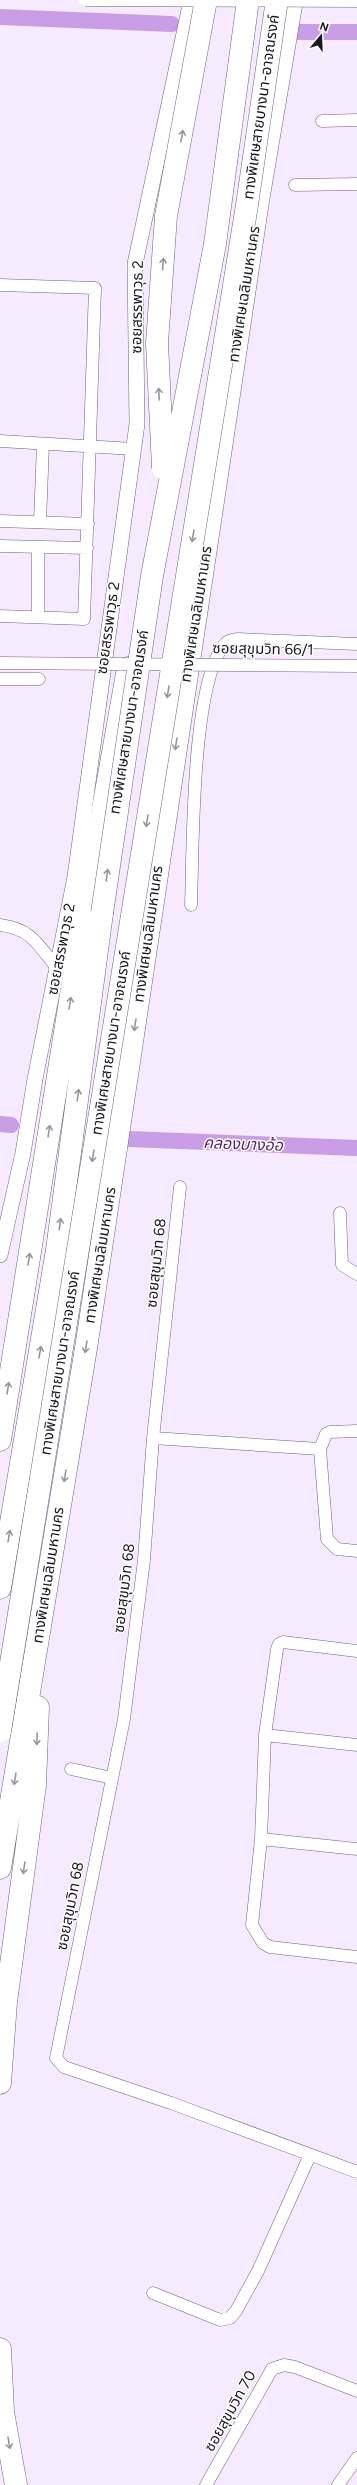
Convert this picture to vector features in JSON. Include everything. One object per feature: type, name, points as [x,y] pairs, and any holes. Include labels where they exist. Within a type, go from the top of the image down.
[{"type":"highway","name":"ทางพิเศษสายบางนา-อาจณรงค์","points":[[0,1588],[57,1250],[119,787],[164,503],[215,244],[249,0]]},
{"type":"highway","name":"ทางพิเศษสายบางนา-อาจณรงค์","points":[[0,1731],[246,213],[277,0]]},
{"type":"highway","name":"ทางพิเศษเฉลิมมหานคร","points":[[0,1868],[87,1342],[257,208],[292,0]]},
{"type":"highway","points":[[164,503],[157,342],[166,216],[195,3]]},
{"type":"highway","points":[[0,1440],[80,938],[162,478],[208,252],[243,39]]},
{"type":"highway","points":[[0,2083],[6,2002],[35,1785],[42,1616]]},
{"type":"highway","points":[[0,2349],[3,2412],[16,2485]]},
{"type":"street","points":[[85,0],[357,1]]},
{"type":"street","name":"ซอยสรรพาวุธ 2","points":[[0,1255],[24,1154],[57,968],[75,878],[134,449],[137,424],[135,264],[195,3]]},
{"type":"street","points":[[322,122],[357,120]]},
{"type":"street","points":[[295,185],[357,184]]},
{"type":"street","points":[[0,285],[96,288],[84,619],[0,616]]},
{"type":"street","points":[[0,441],[134,449]]},
{"type":"street","points":[[40,522],[43,444]]},
{"type":"street","points":[[0,520],[88,524]]},
{"type":"street","points":[[0,546],[87,548]]},
{"type":"street","points":[[38,547],[38,617]]},
{"type":"street","points":[[191,905],[197,749],[210,675],[222,648],[227,642],[237,639],[357,644]]},
{"type":"street","name":"ซอยสุขุมวิท 66/1","points":[[0,663],[357,666]]},
{"type":"street","points":[[0,678],[39,679]]},
{"type":"street","points":[[0,925],[14,926],[34,937],[57,968]]},
{"type":"street","name":"ซอยสุขุมวิท 68","points":[[180,1186],[153,1438],[144,1560],[124,1719],[56,2058],[64,2067],[170,2103],[357,2172]]},
{"type":"street","points":[[340,1213],[342,1265],[357,1274]]},
{"type":"street","points":[[357,1431],[330,1432],[326,1434],[320,1449],[327,1540],[336,1549],[357,1551]]},
{"type":"street","points":[[153,1438],[320,1449]]},
{"type":"street","points":[[357,1651],[283,1642],[279,1644],[265,1735],[261,1838],[252,1924],[263,1944],[270,1947],[357,1957]]},
{"type":"street","points":[[265,1735],[357,1745]]},
{"type":"street","points":[[71,1769],[112,1778]]},
{"type":"street","points":[[261,1838],[357,1849]]},
{"type":"street","points":[[153,2293],[220,2320],[230,2318],[236,2311],[258,2271],[310,2155]]},
{"type":"street","name":"ซอยสุขุมวิท 70","points":[[206,2485],[272,2368],[284,2365],[295,2366],[357,2391]]},
{"type":"street","points":[[338,2485],[357,2458]]},
{"type":"waterway","points":[[0,17],[172,24]]},
{"type":"waterway","points":[[296,32],[357,32]]},
{"type":"waterway","name":"คลองบางอ้อ","points":[[0,1124],[11,1125]]},
{"type":"waterway","name":"คลองบางอ้อ","points":[[129,1139],[357,1148]]}]
